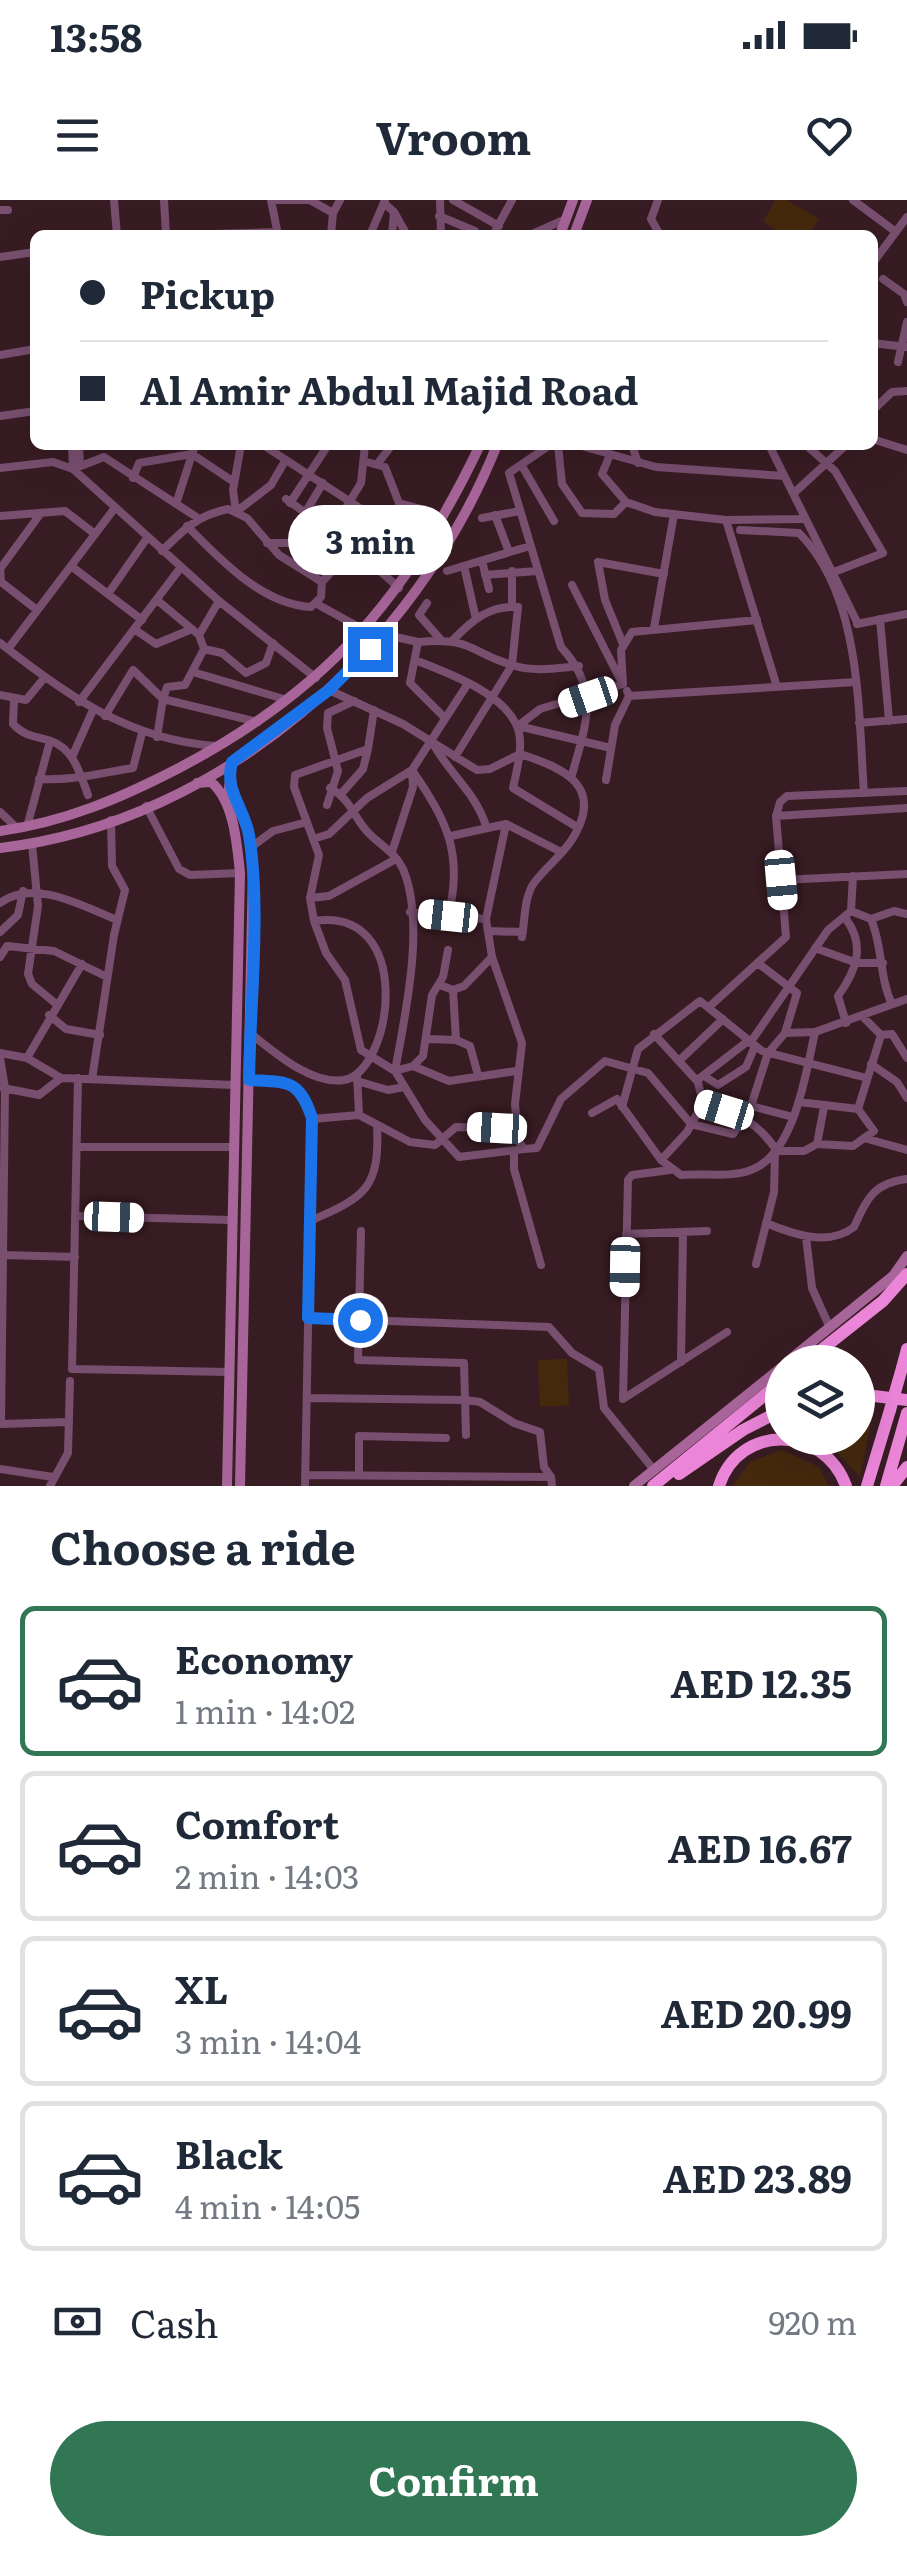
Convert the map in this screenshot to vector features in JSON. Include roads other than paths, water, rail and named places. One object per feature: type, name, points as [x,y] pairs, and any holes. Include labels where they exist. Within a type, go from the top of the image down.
[{"type":"highway","points":[[827,1345],[883,1301],[907,1274]]},
{"type":"highway","points":[[867,1486],[907,1349]]},
{"type":"highway","points":[[654,1486],[765,1395]]},
{"type":"highway","points":[[875,1396],[907,1400]]},
{"type":"highway","points":[[889,1486],[906,1415]]},
{"type":"highway","points":[[662,1486],[765,1419]]},
{"type":"highway","points":[[719,1486],[728,1465],[747,1447],[788,1438],[812,1445],[829,1458],[846,1486]]},
{"type":"highway","points":[[889,1486],[907,1468]]},
{"type":"main road","points":[[562,230],[573,200]]},
{"type":"main road","points":[[576,230],[587,200]]},
{"type":"main road","points":[[0,831],[58,821],[126,796],[260,723],[316,678],[399,588],[448,512],[478,450]]},
{"type":"main road","points":[[0,848],[32,844],[111,819],[197,783],[329,690],[416,591],[461,519],[496,450]]},
{"type":"main road","points":[[232,762],[229,788],[248,830],[250,848],[240,1486]]},
{"type":"main road","points":[[197,783],[211,782],[221,794],[236,841],[240,872],[227,1486]]},
{"type":"main road","points":[[232,1220],[246,1221]]},
{"type":"main road","points":[[809,1345],[893,1276],[907,1256]]},
{"type":"main road","points":[[230,1300],[238,1291],[243,1327]]},
{"type":"main road","points":[[634,1486],[765,1380]]},
{"type":"main road","points":[[229,1393],[234,1423],[242,1413]]},
{"type":"main road","points":[[228,1442],[231,1434],[236,1435],[240,1459]]},
{"type":"street","points":[[114,200],[116,230]]},
{"type":"street","points":[[164,200],[166,230]]},
{"type":"street","points":[[277,230],[271,200],[310,200],[333,213]]},
{"type":"street","points":[[332,230],[333,213],[340,200]]},
{"type":"street","points":[[440,200],[441,230]]},
{"type":"street","points":[[453,200],[499,226]]},
{"type":"street","points":[[496,230],[512,200]]},
{"type":"street","points":[[658,200],[652,218],[658,230]]},
{"type":"street","points":[[853,200],[901,231]]},
{"type":"street","points":[[372,230],[384,202],[404,230]]},
{"type":"street","points":[[392,230],[394,212]]},
{"type":"street","points":[[440,216],[473,230]]},
{"type":"street","points":[[878,257],[901,231],[907,217]]},
{"type":"street","points":[[541,230],[566,219]]},
{"type":"street","points":[[0,257],[30,253]]},
{"type":"street","points":[[882,279],[904,294],[907,302]]},
{"type":"street","points":[[898,362],[907,322]]},
{"type":"street","points":[[878,344],[903,346]]},
{"type":"street","points":[[0,355],[30,349]]},
{"type":"street","points":[[878,404],[892,392],[907,391]]},
{"type":"street","points":[[878,397],[882,399]]},
{"type":"street","points":[[0,416],[30,413]]},
{"type":"street","points":[[878,441],[907,450]]},
{"type":"street","points":[[75,450],[76,468]]},
{"type":"street","points":[[134,478],[139,463],[194,450]]},
{"type":"street","points":[[194,450],[234,482]]},
{"type":"street","points":[[177,501],[194,450]]},
{"type":"street","points":[[236,512],[234,482],[240,450]]},
{"type":"street","points":[[324,450],[288,501],[352,546],[399,588]]},
{"type":"street","points":[[331,532],[352,501],[367,462],[366,450]]},
{"type":"street","points":[[378,463],[388,450]]},
{"type":"street","points":[[488,931],[522,934],[532,886],[577,827],[583,797],[572,774],[582,742],[588,697],[578,666],[561,647],[509,473],[543,450]]},
{"type":"street","points":[[559,450],[562,484],[582,513],[614,514],[626,502]]},
{"type":"street","points":[[596,450],[638,463],[784,476]]},
{"type":"street","points":[[634,450],[638,463]]},
{"type":"street","points":[[772,450],[858,624]]},
{"type":"street","points":[[814,450],[884,554],[834,572]]},
{"type":"street","points":[[794,493],[842,450]]},
{"type":"street","points":[[236,512],[271,485],[278,454],[378,520],[417,532],[425,515],[399,504],[392,480],[378,463],[367,462]]},
{"type":"street","points":[[76,468],[104,457],[198,518]]},
{"type":"street","points":[[609,457],[602,474],[626,502],[674,514],[726,520],[803,519]]},
{"type":"street","points":[[0,468],[52,462],[76,468],[147,538],[316,678]]},
{"type":"street","points":[[522,466],[554,521]]},
{"type":"street","points":[[304,513],[323,483]]},
{"type":"street","points":[[114,509],[37,610],[4,646],[78,702],[105,716],[157,737],[220,746]]},
{"type":"street","points":[[162,551],[198,518],[228,509],[247,518],[267,543],[322,582]]},
{"type":"street","points":[[0,516],[65,511],[95,534]]},
{"type":"street","points":[[482,518],[520,511]]},
{"type":"street","points":[[37,610],[1,582],[0,568],[42,513]]},
{"type":"street","points":[[654,628],[674,514]]},
{"type":"street","points":[[495,515],[509,552]]},
{"type":"street","points":[[316,604],[322,582],[378,520]]},
{"type":"street","points":[[726,520],[777,687]]},
{"type":"street","points":[[188,526],[250,582],[282,601],[300,606],[316,604],[364,630]]},
{"type":"street","points":[[267,543],[300,543],[322,526]]},
{"type":"street","points":[[740,530],[792,532],[804,538],[846,626],[856,682],[864,792]]},
{"type":"street","points":[[108,594],[147,538]]},
{"type":"street","points":[[447,570],[530,546]]},
{"type":"street","points":[[482,561],[489,590]]},
{"type":"street","points":[[623,684],[623,644],[605,600],[598,562],[664,574]]},
{"type":"street","points":[[71,566],[142,620]]},
{"type":"street","points":[[464,566],[476,619]]},
{"type":"street","points":[[78,702],[182,567]]},
{"type":"street","points":[[486,575],[512,570],[537,572]]},
{"type":"street","points":[[512,570],[512,606]]},
{"type":"street","points":[[572,585],[629,696]]},
{"type":"street","points":[[157,600],[195,632],[204,648],[222,653],[246,673],[266,663],[273,643]]},
{"type":"street","points":[[134,629],[156,644],[195,632],[219,600]]},
{"type":"street","points":[[427,603],[419,614],[441,640]]},
{"type":"street","points":[[453,640],[498,606],[518,607],[512,665],[455,757]]},
{"type":"street","points":[[846,626],[907,614]]},
{"type":"street","points":[[880,619],[889,720]]},
{"type":"street","points":[[623,644],[632,632],[654,628],[756,620]]},
{"type":"street","points":[[382,634],[418,642],[467,642],[512,665],[535,670],[578,666]]},
{"type":"street","points":[[418,642],[410,683],[444,718]]},
{"type":"street","points":[[157,737],[167,686],[185,685],[204,648]]},
{"type":"street","points":[[415,660],[490,698],[518,726],[612,748]]},
{"type":"street","points":[[105,716],[133,670],[163,700],[260,723]]},
{"type":"street","points":[[193,672],[288,700]]},
{"type":"street","points":[[0,695],[26,700],[44,676]]},
{"type":"street","points":[[629,696],[856,682]]},
{"type":"street","points":[[313,839],[329,834],[412,770],[467,684]]},
{"type":"street","points":[[518,726],[540,709],[623,684]]},
{"type":"street","points":[[329,690],[374,710],[477,770],[490,769],[520,754],[572,774]]},
{"type":"street","points":[[606,780],[615,725],[629,696]]},
{"type":"street","points":[[14,700],[13,724],[20,732],[50,741],[72,758],[88,794]]},
{"type":"street","points":[[327,805],[338,758],[327,728],[328,713],[354,701]]},
{"type":"street","points":[[72,758],[94,710]]},
{"type":"street","points":[[341,794],[363,768],[374,710]]},
{"type":"street","points":[[859,723],[907,719]]},
{"type":"street","points":[[518,726],[520,754],[514,788],[518,795],[577,827]]},
{"type":"street","points":[[40,779],[82,780],[103,770],[133,768],[142,733]]},
{"type":"street","points":[[0,812],[22,828],[50,741]]},
{"type":"street","points":[[432,743],[449,771],[470,790],[486,826]]},
{"type":"street","points":[[368,750],[295,775],[294,787],[319,855],[310,898],[314,921],[326,953],[344,980],[354,1032],[370,1058],[395,1071],[441,1137],[460,1157],[537,1148],[562,1099],[605,1061],[648,1073],[691,1124],[734,1134],[751,1106],[768,1053],[785,1033],[797,993],[758,964]]},
{"type":"street","points":[[412,770],[451,836],[456,877],[448,916]]},
{"type":"street","points":[[310,898],[329,896],[394,856],[412,787],[412,770]]},
{"type":"street","points":[[330,788],[356,810],[364,829],[394,856],[403,870],[410,912],[411,968],[395,1071]]},
{"type":"street","points":[[709,1007],[786,936],[776,816],[780,802],[787,796],[907,790]]},
{"type":"street","points":[[146,806],[179,869],[190,875],[240,872]]},
{"type":"street","points":[[776,816],[907,808]]},
{"type":"street","points":[[92,1078],[125,890],[112,866],[111,819]]},
{"type":"street","points":[[250,848],[273,831],[307,822]]},
{"type":"street","points":[[451,836],[506,824],[561,852]]},
{"type":"street","points":[[506,824],[486,918],[492,957],[522,1043],[516,1071],[519,1150],[514,1169],[541,1264]]},
{"type":"street","points":[[32,844],[38,894],[37,924],[30,951],[32,984],[55,1004]]},
{"type":"street","points":[[781,880],[907,874]]},
{"type":"street","points":[[846,1022],[838,996],[857,963],[856,933],[848,915],[854,876]]},
{"type":"street","points":[[0,903],[5,894],[23,891],[65,899],[117,920]]},
{"type":"street","points":[[0,932],[18,915],[23,891]]},
{"type":"street","points":[[654,1034],[700,1078],[714,1084],[730,1078],[746,1067],[751,1043],[834,922],[848,915],[871,919],[894,911],[907,914]]},
{"type":"street","points":[[410,912],[486,918]]},
{"type":"street","points":[[871,919],[883,963],[884,988],[892,1004]]},
{"type":"street","points":[[314,921],[347,920],[368,935],[382,969],[386,1016],[370,1058],[357,1078],[358,1115]]},
{"type":"street","points":[[0,957],[7,946],[54,951],[107,977]]},
{"type":"street","points":[[815,948],[857,963],[883,963]]},
{"type":"street","points":[[395,1071],[413,1066],[423,1056],[432,995],[440,986],[448,950]]},
{"type":"street","points":[[440,986],[453,990],[464,986],[492,957]]},
{"type":"street","points":[[27,1058],[55,1004],[82,964]]},
{"type":"street","points":[[453,990],[456,1040]]},
{"type":"street","points":[[785,1033],[815,1032],[907,998]]},
{"type":"street","points":[[622,1107],[630,1066],[638,1049],[700,1001],[768,1053],[866,1078]]},
{"type":"street","points":[[49,1015],[66,1029],[100,1036]]},
{"type":"street","points":[[863,1017],[882,1036]]},
{"type":"street","points":[[681,1059],[723,1019]]},
{"type":"street","points":[[756,1264],[776,1176],[776,1152],[799,1102],[815,1032]]},
{"type":"street","points":[[250,1034],[311,1075],[357,1078],[388,1090],[404,1086]]},
{"type":"street","points":[[380,1034],[400,1040]]},
{"type":"street","points":[[882,1036],[892,1034],[907,1058]]},
{"type":"street","points":[[592,1113],[616,1099],[661,1160],[681,1175],[747,1172],[776,1152],[804,1151],[817,1144],[853,1146],[874,1132],[858,1109],[882,1036]]},
{"type":"street","points":[[426,1038],[456,1040],[470,1046],[478,1075]]},
{"type":"street","points":[[700,1078],[751,1043]]},
{"type":"street","points":[[69,1422],[1,1424],[4,1254],[0,1056],[27,1058],[61,1078],[234,1085]]},
{"type":"street","points":[[871,1064],[906,1093]]},
{"type":"street","points":[[413,1066],[449,1081],[516,1071]]},
{"type":"street","points":[[2,1088],[39,1095],[61,1078]]},
{"type":"street","points":[[78,1078],[72,1369],[229,1372]]},
{"type":"street","points":[[661,1160],[691,1124],[702,1103],[700,1078]]},
{"type":"street","points":[[249,1080],[293,1085],[304,1093],[312,1118],[305,1486]]},
{"type":"street","points":[[799,1102],[858,1109]]},
{"type":"street","points":[[702,1103],[746,1116],[760,1126],[776,1152]]},
{"type":"street","points":[[751,1106],[792,1116]]},
{"type":"street","points":[[817,1144],[824,1107]]},
{"type":"street","points":[[312,1118],[358,1115],[425,1146],[434,1146],[456,1127],[517,1129]]},
{"type":"street","points":[[310,1221],[365,1192],[376,1168],[377,1126]]},
{"type":"street","points":[[864,1138],[906,1146]]},
{"type":"street","points":[[77,1147],[232,1146]]},
{"type":"street","points":[[670,1170],[628,1180],[623,1399],[728,1332]]},
{"type":"street","points":[[766,1223],[806,1237],[848,1232],[874,1190],[907,1179]]},
{"type":"street","points":[[76,1216],[232,1220]]},
{"type":"street","points":[[361,1231],[358,1360],[464,1362],[466,1435]]},
{"type":"street","points":[[626,1234],[707,1231]]},
{"type":"street","points":[[681,1362],[683,1232]]},
{"type":"street","points":[[806,1237],[812,1288],[830,1328]]},
{"type":"street","points":[[4,1254],[75,1257]]},
{"type":"street","points":[[308,1318],[549,1326],[572,1353],[599,1369],[604,1408],[654,1470]]},
{"type":"street","points":[[0,1469],[52,1482],[68,1454],[70,1381]]},
{"type":"street","points":[[307,1398],[480,1402],[514,1423],[540,1432],[544,1467],[552,1482]]},
{"type":"street","points":[[359,1475],[359,1436],[446,1438]]},
{"type":"street","points":[[305,1475],[552,1482]]}]
